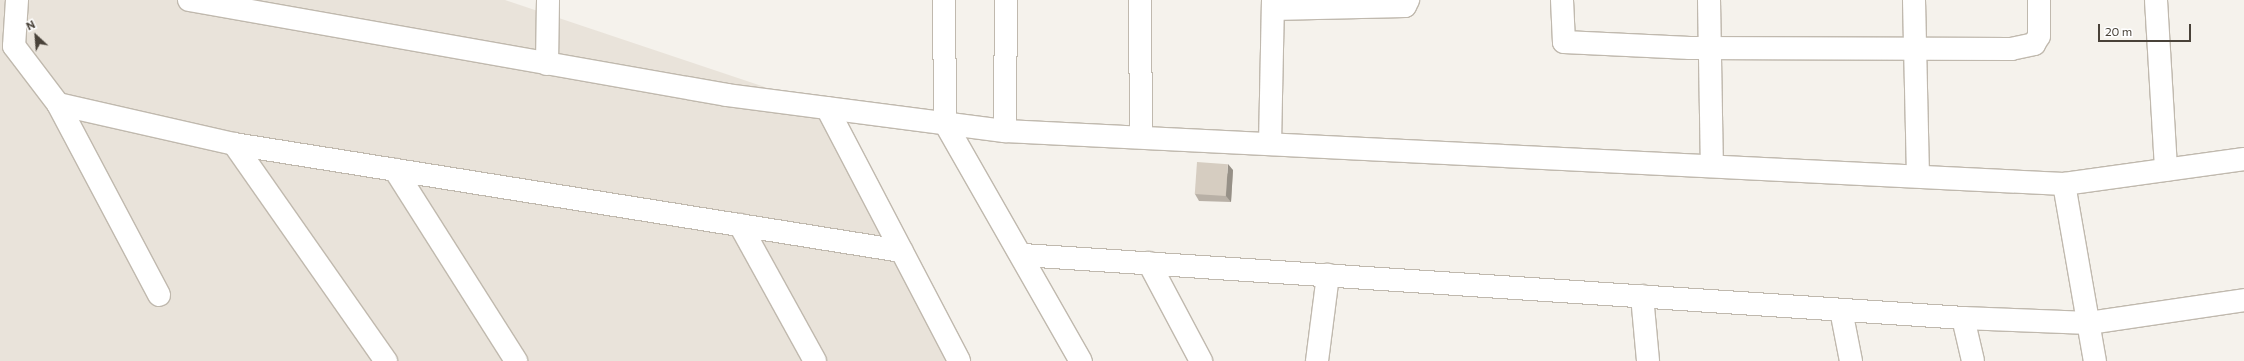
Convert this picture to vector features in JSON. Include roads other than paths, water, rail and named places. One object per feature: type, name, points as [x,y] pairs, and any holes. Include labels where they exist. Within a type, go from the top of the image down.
[{"type":"street","points":[[17,0],[14,46],[58,104],[159,296]]},
{"type":"street","points":[[189,0],[726,95],[1006,131],[2064,184],[2244,159]]},
{"type":"street","points":[[547,64],[548,0]]},
{"type":"street","points":[[944,0],[945,123],[1023,255],[1081,361]]},
{"type":"street","points":[[1006,0],[1006,131]]},
{"type":"street","points":[[1140,0],[1141,137]]},
{"type":"street","points":[[1270,144],[1273,4],[1405,6],[1408,0]]},
{"type":"street","points":[[1562,0],[1564,42],[1710,47],[1915,49],[2011,49],[2034,44],[2039,36],[2040,0]]},
{"type":"street","points":[[1709,0],[1712,166]]},
{"type":"street","points":[[1914,0],[1918,176]]},
{"type":"street","points":[[2156,0],[2166,170]]},
{"type":"street","points":[[58,104],[234,144],[901,251]]},
{"type":"street","points":[[827,108],[959,361]]},
{"type":"street","points":[[234,144],[386,361]]},
{"type":"street","points":[[395,170],[516,361]]},
{"type":"street","points":[[2064,184],[2095,361]]},
{"type":"street","points":[[740,225],[815,361]]},
{"type":"street","points":[[1023,255],[1963,318],[2089,323],[2244,300]]},
{"type":"street","points":[[1149,263],[1201,361]]},
{"type":"street","points":[[1317,361],[1328,275]]},
{"type":"street","points":[[1642,296],[1648,361]]},
{"type":"street","points":[[1841,310],[1851,361]]},
{"type":"street","points":[[1963,318],[1973,361]]}]
